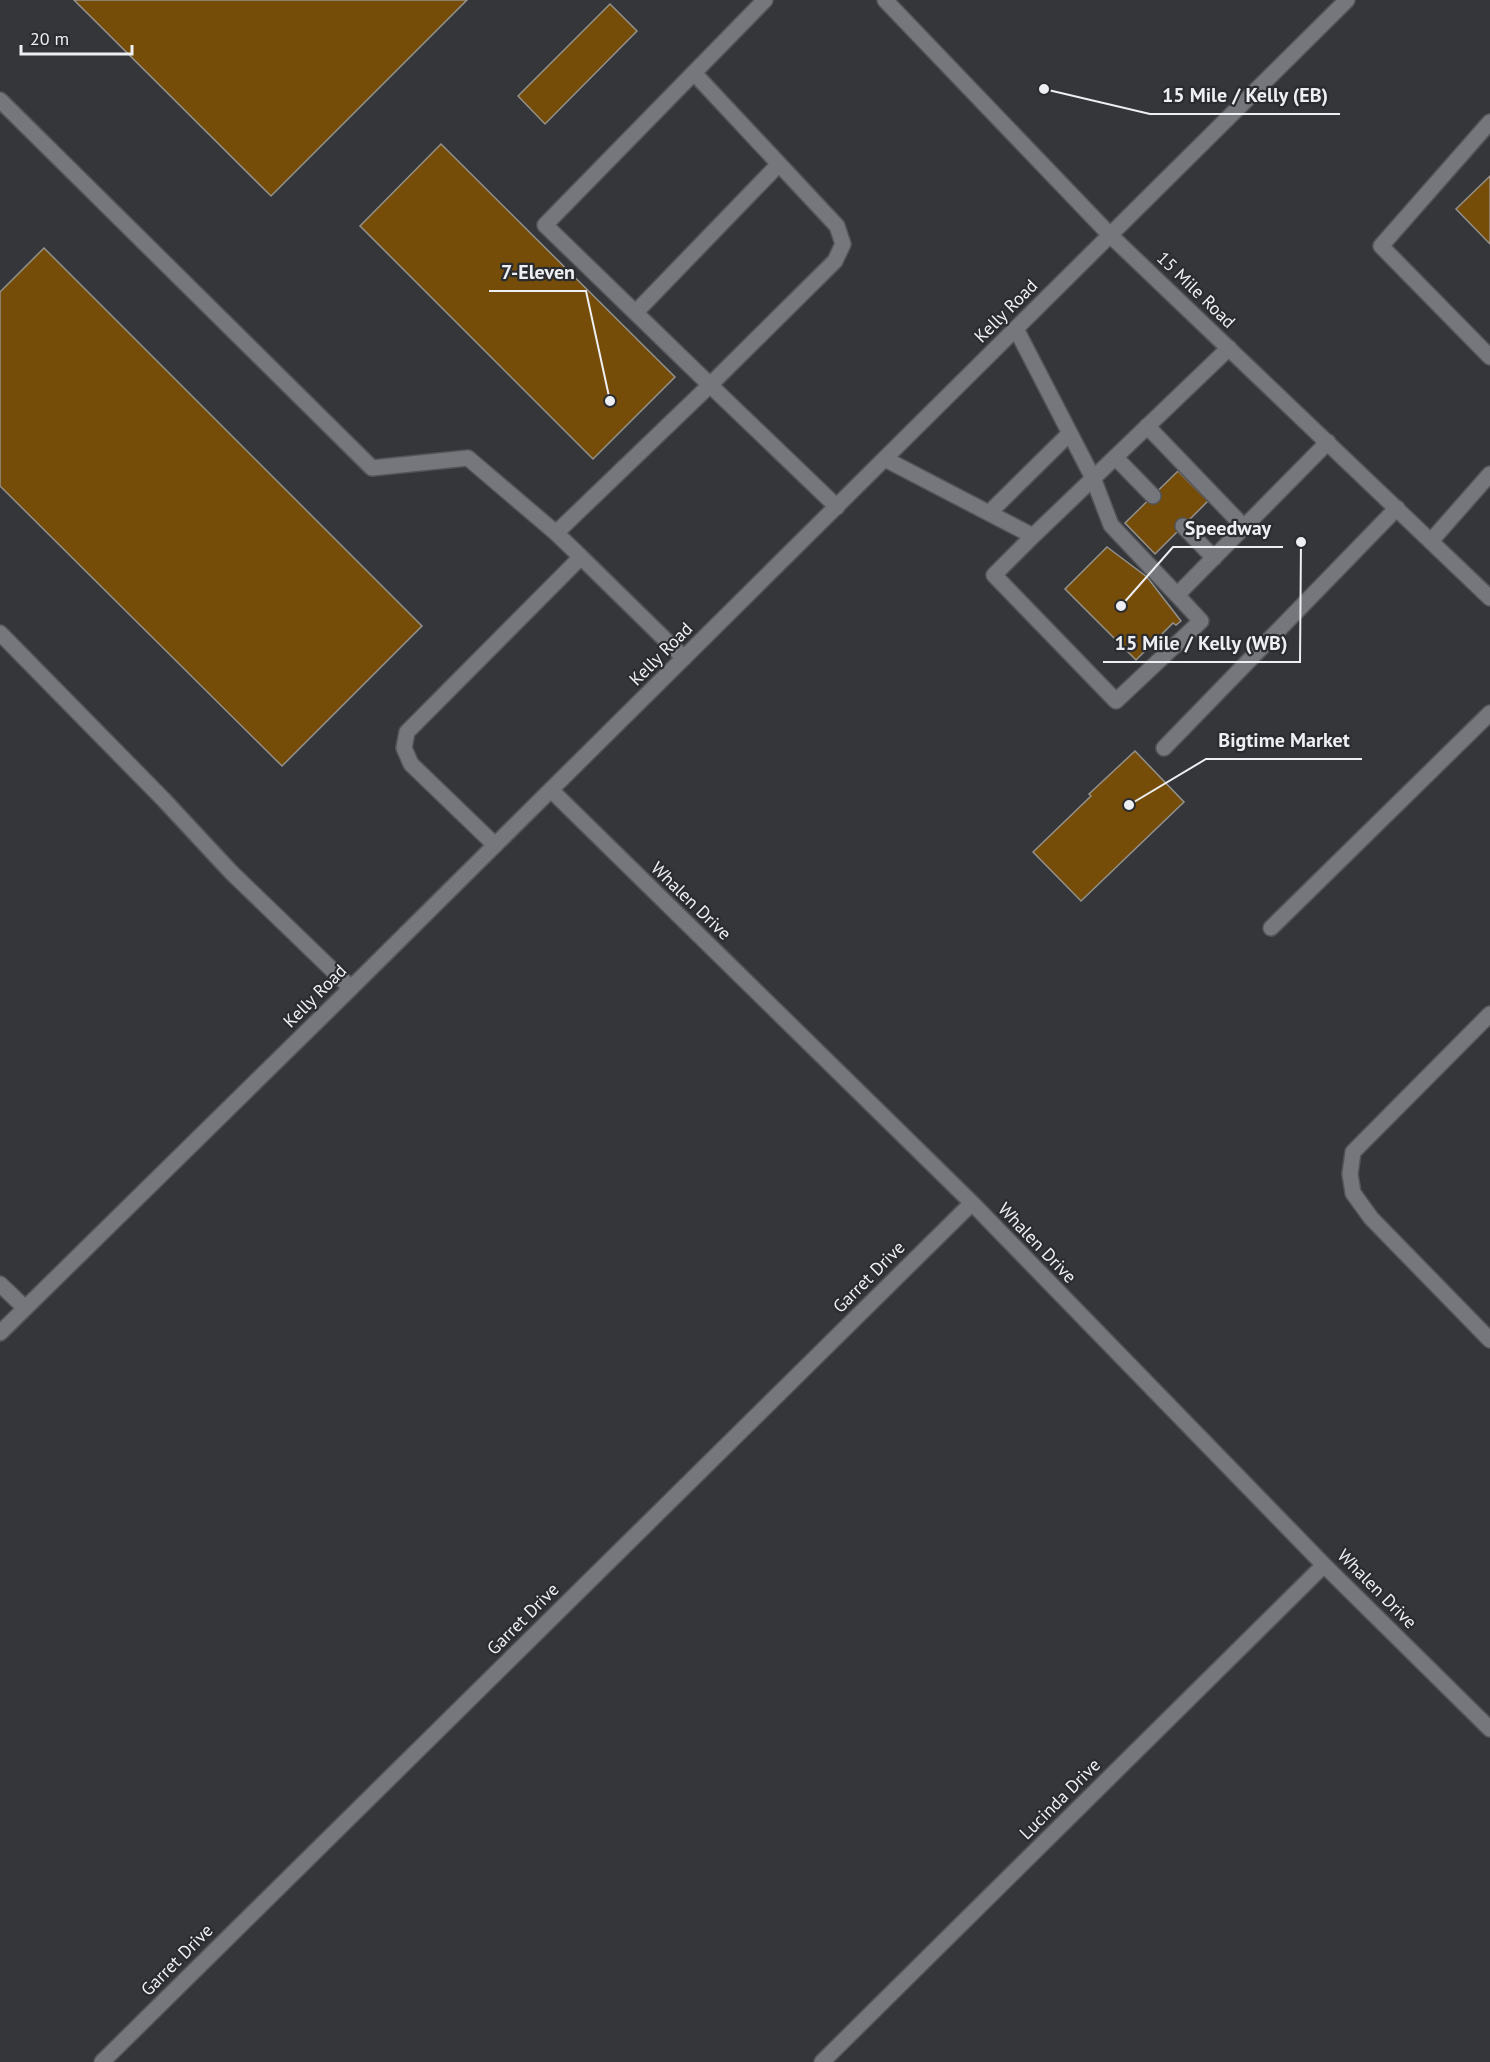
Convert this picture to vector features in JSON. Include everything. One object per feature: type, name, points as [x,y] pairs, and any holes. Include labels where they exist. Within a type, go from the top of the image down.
[{"type":"street","points":[[765,0],[544,225],[837,507]]},
{"type":"street","name":"15 Mile Road","points":[[885,0],[1110,235],[1490,598]]},
{"type":"street","name":"Kelly Road","points":[[0,1333],[1347,0]]},
{"type":"street","points":[[556,533],[835,261],[843,244],[837,226],[694,73]]},
{"type":"street","points":[[0,100],[372,468],[468,458],[556,533],[684,658]]},
{"type":"street","points":[[1490,122],[1381,246],[1490,357]]},
{"type":"street","points":[[636,312],[779,165]]},
{"type":"street","points":[[1016,329],[1093,478],[1111,525],[1201,621],[1116,701],[994,575],[1093,478],[1229,348]]},
{"type":"street","points":[[1147,426],[1244,527]]},
{"type":"street","points":[[990,512],[1070,433]]},
{"type":"street","points":[[1177,595],[1328,442]]},
{"type":"street","points":[[1115,457],[1153,496]]},
{"type":"street","points":[[885,459],[1033,536]]},
{"type":"street","points":[[1431,541],[1490,474]]},
{"type":"street","points":[[1164,748],[1397,508]]},
{"type":"street","points":[[1183,526],[1214,558]]},
{"type":"street","points":[[495,845],[411,764],[404,748],[407,732],[581,557]]},
{"type":"street","points":[[0,633],[164,800],[231,872],[351,988]]},
{"type":"street","points":[[1271,928],[1490,712]]},
{"type":"street","name":"Whalen Drive","points":[[551,790],[972,1203],[1324,1565],[1490,1729]]},
{"type":"street","points":[[1490,1014],[1353,1152],[1350,1174],[1353,1193],[1371,1218],[1490,1340]]},
{"type":"street","name":"Garret Drive","points":[[102,2062],[972,1203]]},
{"type":"street","points":[[0,1284],[25,1308]]},
{"type":"street","name":"Lucinda Drive","points":[[822,2062],[1324,1565]]},
{"type":"building","points":[[74,0],[467,0],[271,196]]},
{"type":"building","points":[[610,4],[637,31],[545,124],[518,96]]},
{"type":"building","points":[[441,144],[675,377],[593,459],[360,226]]},
{"type":"building","points":[[1490,176],[1490,244],[1456,209]]},
{"type":"building","points":[[44,248],[422,626],[282,766],[0,486],[0,292]]},
{"type":"building","points":[[1178,471],[1208,501],[1155,554],[1125,523]]},
{"type":"building","points":[[1107,547],[1147,577],[1181,621],[1176,625],[1173,623],[1136,660],[1065,589]]},
{"type":"building","points":[[1135,751],[1184,802],[1081,901],[1033,852],[1091,796],[1089,794]]},
{"type":"place","name":"15 Mile / Kelly (EB)","points":[[1044,89]]},
{"type":"place","name":"7-Eleven","points":[[610,401]]},
{"type":"place","name":"15 Mile / Kelly (WB)","points":[[1301,542]]},
{"type":"place","name":"Speedway","points":[[1121,606]]},
{"type":"place","name":"Bigtime Market","points":[[1129,805]]}]
